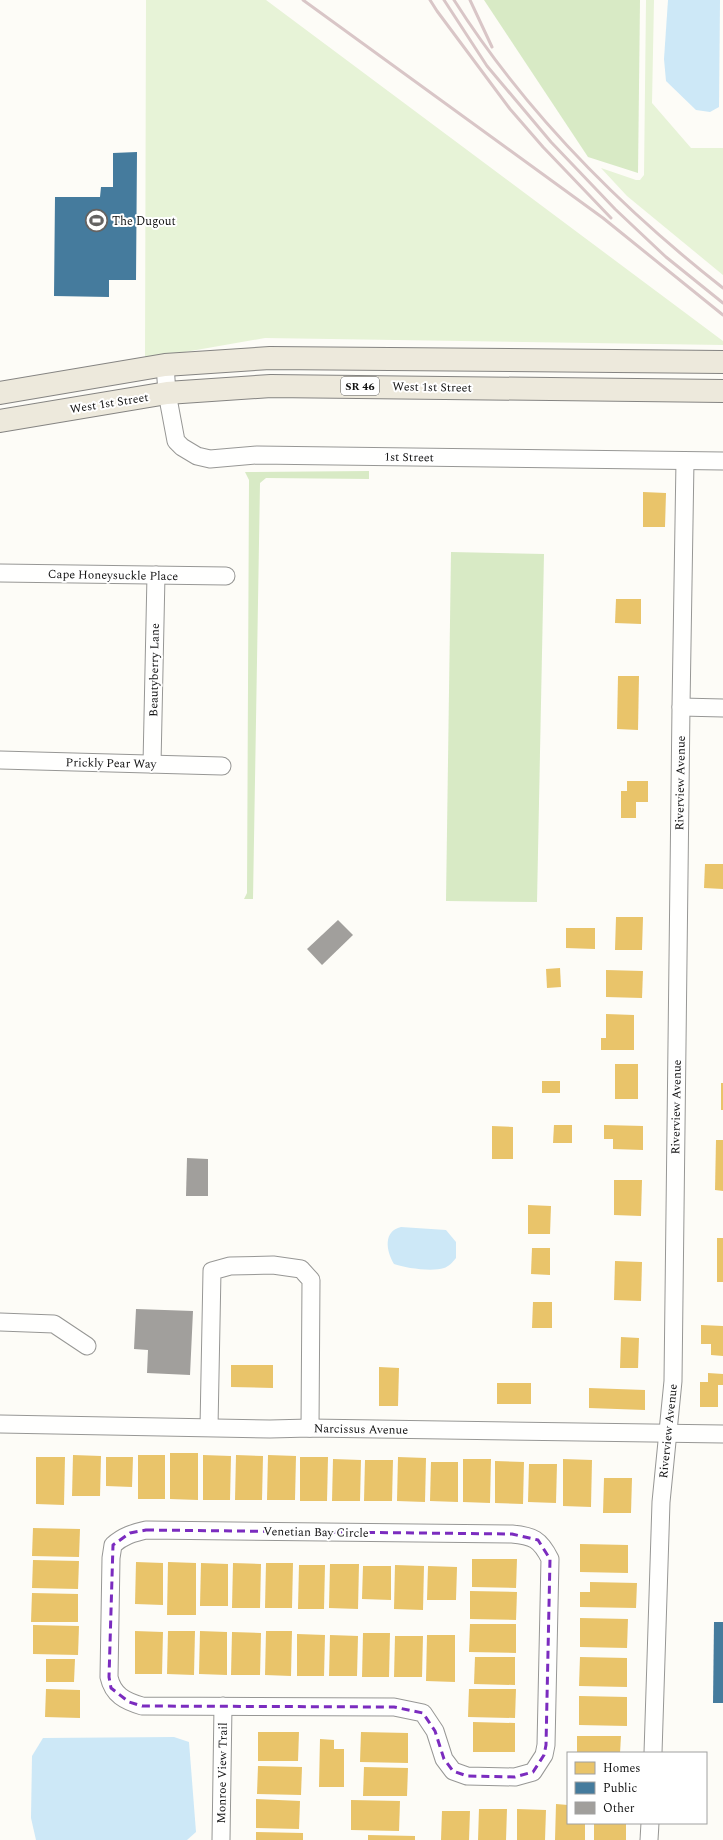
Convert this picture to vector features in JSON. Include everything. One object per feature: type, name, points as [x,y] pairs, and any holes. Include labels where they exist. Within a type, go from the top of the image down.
[{"type":"main road","points":[[0,393],[165,365],[263,358],[308,357],[722,362]]},
{"type":"main road","name":"West 1st Street","points":[[0,421],[167,393],[263,386],[723,391]]},
{"type":"street","name":"1st Street","points":[[165,365],[167,393],[176,441],[182,447],[197,456],[210,459],[257,455],[723,461]]},
{"type":"street","name":"Riverview Avenue","points":[[654,1752],[661,1502],[673,1381],[681,707],[686,460]]},
{"type":"street","name":"Cape Honeysuckle Place","points":[[0,573],[226,576]]},
{"type":"street","name":"Beautyberry Lane","points":[[152,764],[156,575]]},
{"type":"street","points":[[681,707],[723,708]]},
{"type":"street","name":"Prickly Pear Way","points":[[0,760],[222,766]]},
{"type":"street","points":[[209,1427],[212,1270],[230,1266],[273,1265],[301,1268],[311,1280],[310,1428]]},
{"type":"street","points":[[0,1322],[54,1324],[87,1346]]},
{"type":"street","name":"Narcissus Avenue","points":[[0,1424],[270,1429],[310,1428],[723,1434]]},
{"type":"street","name":"Venetian Bay Circle","points":[[146,1530],[512,1534],[527,1535],[538,1540],[544,1547],[550,1559],[546,1745],[544,1755],[533,1772],[515,1777],[467,1776],[453,1771],[444,1759],[435,1731],[423,1713],[414,1711],[394,1707],[223,1706],[142,1706],[129,1702],[111,1688],[109,1677],[111,1558],[113,1545],[121,1538],[130,1533],[146,1530]]},
{"type":"street","name":"Monroe View Trail","points":[[222,1840],[223,1706]]},
{"type":"street","points":[[649,1840],[650,1824]]},
{"type":"highlighted area","points":[[146,1530],[512,1534],[538,1540],[550,1559],[546,1745],[544,1755],[533,1772],[515,1777],[467,1776],[453,1771],[444,1759],[435,1731],[423,1713],[394,1707],[142,1706],[129,1702],[111,1688],[109,1677],[113,1545],[130,1533]]},
{"type":"green space","points":[[146,0],[266,0],[723,341],[723,345],[265,338],[145,359]]},
{"type":"green space","points":[[484,0],[640,0],[638,173],[588,157]]},
{"type":"green space","points":[[646,0],[654,0],[652,103],[691,148],[723,148],[723,275],[627,196],[601,168],[636,180],[640,180],[644,175]]},
{"type":"green space","points":[[369,471],[369,479],[266,478],[260,483],[253,899],[244,899],[247,893],[249,480],[245,472]]},
{"type":"green space","points":[[451,552],[544,554],[537,902],[446,901]]},
{"type":"water","points":[[668,0],[720,0],[719,107],[710,112],[696,110],[666,81],[664,59]]},
{"type":"water","points":[[401,1227],[446,1230],[456,1242],[456,1258],[447,1267],[433,1270],[405,1267],[394,1264],[389,1253],[388,1242],[391,1233],[395,1229]]},
{"type":"water","points":[[174,1737],[189,1742],[196,1832],[187,1840],[36,1840],[31,1818],[32,1756],[43,1738]]},
{"type":"building: Homes","points":[[643,492],[666,493],[665,527],[643,527]]},
{"type":"building: Homes","points":[[616,599],[641,599],[641,624],[615,623]]},
{"type":"building: Homes","points":[[618,676],[639,676],[638,730],[617,729]]},
{"type":"building: Homes","points":[[627,781],[648,781],[648,802],[636,802],[636,818],[621,818],[621,791],[627,791]]},
{"type":"building: Homes","points":[[705,864],[723,864],[723,889],[704,888]]},
{"type":"building: Homes","points":[[616,917],[643,917],[642,950],[615,950]]},
{"type":"building: Homes","points":[[566,928],[595,928],[595,949],[566,948]]},
{"type":"building: Homes","points":[[560,968],[561,987],[547,988],[546,969]]},
{"type":"building: Homes","points":[[606,970],[643,971],[642,998],[606,997]]},
{"type":"building: Homes","points":[[606,1014],[634,1015],[634,1050],[601,1050],[601,1038],[606,1038]]},
{"type":"building: Homes","points":[[615,1064],[638,1064],[638,1099],[615,1099]]},
{"type":"building: Homes","points":[[542,1081],[560,1081],[560,1093],[542,1093]]},
{"type":"building: Homes","points":[[721,1083],[723,1083],[723,1110],[721,1110]]},
{"type":"building: Homes","points":[[554,1125],[572,1125],[572,1143],[553,1143]]},
{"type":"building: Homes","points":[[604,1125],[643,1126],[643,1150],[613,1149],[613,1139],[604,1139]]},
{"type":"building: Homes","points":[[492,1126],[513,1127],[513,1159],[492,1159]]},
{"type":"building: Homes","points":[[716,1140],[723,1140],[723,1191],[715,1190]]},
{"type":"building: Homes","points":[[614,1180],[642,1180],[641,1216],[614,1215]]},
{"type":"building: Homes","points":[[528,1205],[551,1206],[550,1234],[528,1234]]},
{"type":"building: Homes","points":[[717,1238],[723,1238],[723,1282],[717,1282]]},
{"type":"building: Homes","points":[[532,1248],[550,1248],[550,1275],[531,1274]]},
{"type":"building: Homes","points":[[615,1261],[642,1262],[641,1301],[614,1300]]},
{"type":"building: Homes","points":[[533,1302],[552,1302],[552,1328],[532,1328]]},
{"type":"building: Homes","points":[[701,1325],[723,1326],[723,1356],[711,1355],[711,1344],[701,1344]]},
{"type":"building: Homes","points":[[621,1337],[639,1338],[638,1368],[620,1368]]},
{"type":"building: Homes","points":[[231,1365],[273,1365],[273,1388],[231,1387]]},
{"type":"building: Homes","points":[[379,1367],[399,1368],[398,1406],[379,1406]]},
{"type":"building: Homes","points":[[708,1373],[723,1374],[723,1385],[718,1385],[718,1407],[700,1407],[700,1382],[708,1382]]},
{"type":"building: Homes","points":[[497,1383],[531,1383],[531,1404],[497,1404]]},
{"type":"building: Homes","points":[[589,1388],[645,1390],[645,1410],[589,1408]]},
{"type":"building: Homes","points":[[170,1453],[198,1453],[198,1500],[170,1499]]},
{"type":"building: Homes","points":[[73,1455],[101,1456],[100,1496],[72,1496]]},
{"type":"building: Homes","points":[[138,1455],[165,1455],[165,1499],[138,1499]]},
{"type":"building: Homes","points":[[203,1455],[231,1456],[230,1500],[203,1500]]},
{"type":"building: Homes","points":[[236,1455],[263,1456],[262,1500],[235,1500]]},
{"type":"building: Homes","points":[[268,1455],[296,1456],[295,1500],[267,1500]]},
{"type":"building: Homes","points":[[36,1457],[65,1457],[64,1505],[36,1504]]},
{"type":"building: Homes","points":[[106,1457],[133,1457],[132,1487],[106,1486]]},
{"type":"building: Homes","points":[[300,1457],[328,1457],[327,1501],[300,1501]]},
{"type":"building: Homes","points":[[398,1457],[426,1458],[425,1502],[397,1501]]},
{"type":"building: Homes","points":[[333,1459],[361,1460],[360,1501],[332,1501]]},
{"type":"building: Homes","points":[[463,1459],[491,1459],[490,1503],[463,1502]]},
{"type":"building: Homes","points":[[563,1459],[592,1460],[591,1507],[563,1506]]},
{"type":"building: Homes","points":[[365,1460],[393,1460],[392,1501],[364,1501]]},
{"type":"building: Homes","points":[[495,1461],[524,1462],[523,1504],[495,1503]]},
{"type":"building: Homes","points":[[431,1462],[458,1462],[458,1502],[430,1501]]},
{"type":"building: Homes","points":[[529,1464],[557,1464],[556,1503],[528,1502]]},
{"type":"building: Homes","points":[[604,1478],[632,1478],[631,1513],[603,1513]]},
{"type":"building: Homes","points":[[33,1528],[80,1529],[79,1557],[32,1556]]},
{"type":"building: Homes","points":[[580,1544],[628,1545],[628,1573],[580,1572]]},
{"type":"building: Homes","points":[[472,1559],[517,1559],[516,1588],[472,1587]]},
{"type":"building: Homes","points":[[33,1560],[79,1561],[78,1589],[32,1588]]},
{"type":"building: Homes","points":[[136,1562],[163,1563],[163,1605],[135,1604]]},
{"type":"building: Homes","points":[[168,1562],[196,1563],[196,1615],[167,1615]]},
{"type":"building: Homes","points":[[201,1563],[228,1564],[228,1606],[200,1606]]},
{"type":"building: Homes","points":[[233,1563],[261,1564],[260,1608],[232,1608]]},
{"type":"building: Homes","points":[[266,1563],[293,1563],[292,1608],[265,1608]]},
{"type":"building: Homes","points":[[330,1564],[359,1564],[358,1609],[329,1608]]},
{"type":"building: Homes","points":[[299,1565],[325,1565],[324,1609],[298,1609]]},
{"type":"building: Homes","points":[[395,1565],[424,1566],[423,1610],[394,1609]]},
{"type":"building: Homes","points":[[363,1566],[391,1566],[391,1600],[362,1599]]},
{"type":"building: Homes","points":[[428,1566],[457,1567],[456,1600],[427,1600]]},
{"type":"building: Homes","points":[[590,1582],[637,1583],[636,1608],[580,1607],[580,1592],[590,1592]]},
{"type":"building: Homes","points":[[470,1591],[517,1592],[516,1620],[470,1619]]},
{"type":"building: Homes","points":[[32,1593],[78,1594],[78,1622],[31,1622]]},
{"type":"building: Homes","points":[[580,1618],[628,1619],[627,1648],[580,1647]]},
{"type":"building: Homes","points":[[470,1624],[516,1624],[516,1653],[469,1652]]},
{"type":"building: Homes","points":[[33,1625],[79,1626],[78,1655],[33,1654]]},
{"type":"building: Homes","points":[[135,1631],[163,1632],[162,1674],[135,1674]]},
{"type":"building: Homes","points":[[168,1631],[195,1631],[194,1675],[167,1674]]},
{"type":"building: Homes","points":[[200,1631],[227,1632],[227,1675],[199,1674]]},
{"type":"building: Homes","points":[[266,1631],[292,1631],[291,1676],[265,1675]]},
{"type":"building: Homes","points":[[232,1632],[261,1633],[260,1675],[231,1675]]},
{"type":"building: Homes","points":[[363,1633],[390,1633],[389,1677],[362,1677]]},
{"type":"building: Homes","points":[[297,1634],[325,1635],[324,1676],[297,1676]]},
{"type":"building: Homes","points":[[330,1635],[358,1636],[357,1676],[329,1676]]},
{"type":"building: Homes","points":[[427,1635],[455,1635],[455,1682],[426,1681]]},
{"type":"building: Homes","points":[[395,1636],[423,1636],[422,1677],[394,1677]]},
{"type":"building: Homes","points":[[475,1657],[515,1657],[515,1685],[474,1684]]},
{"type":"building: Homes","points":[[580,1657],[627,1658],[627,1687],[579,1686]]},
{"type":"building: Homes","points":[[46,1659],[75,1659],[74,1682],[46,1682]]},
{"type":"building: Homes","points":[[46,1689],[80,1690],[80,1718],[45,1717]]},
{"type":"building: Homes","points":[[469,1689],[516,1689],[515,1718],[468,1717]]},
{"type":"building: Homes","points":[[579,1696],[627,1697],[627,1726],[579,1725]]},
{"type":"building: Homes","points":[[473,1722],[515,1723],[515,1752],[473,1752]]},
{"type":"building: Homes","points":[[258,1732],[299,1732],[298,1761],[258,1761]]},
{"type":"building: Homes","points":[[361,1732],[408,1733],[408,1763],[360,1762]]},
{"type":"building: Homes","points":[[577,1736],[621,1736],[620,1752],[577,1752]]},
{"type":"building: Homes","points":[[320,1739],[334,1740],[334,1749],[344,1749],[344,1787],[319,1787]]},
{"type":"building: Homes","points":[[258,1766],[302,1767],[301,1795],[257,1794]]},
{"type":"building: Homes","points":[[364,1767],[408,1768],[407,1796],[363,1796]]},
{"type":"building: Homes","points":[[256,1799],[300,1801],[299,1829],[256,1828]]},
{"type":"building: Homes","points":[[351,1800],[400,1801],[399,1831],[351,1830]]},
{"type":"building: Homes","points":[[556,1804],[567,1805],[567,1824],[585,1824],[585,1840],[555,1840]]},
{"type":"building: Homes","points":[[479,1809],[507,1809],[506,1840],[478,1840]]},
{"type":"building: Homes","points":[[517,1809],[546,1810],[545,1840],[517,1840]]},
{"type":"building: Homes","points":[[442,1811],[470,1811],[469,1840],[441,1840]]},
{"type":"building: Homes","points":[[594,1824],[626,1824],[626,1840],[594,1840]]},
{"type":"building: Homes","points":[[256,1832],[303,1833],[303,1840],[256,1840]]},
{"type":"building: Homes","points":[[368,1835],[415,1836],[415,1840],[368,1840]]},
{"type":"building: Public","name":"The Dugout","points":[[137,152],[136,280],[109,280],[109,297],[54,296],[55,197],[100,197],[101,187],[113,187],[113,153]]},
{"type":"building: Public","points":[[714,1622],[723,1622],[723,1703],[713,1703]]},
{"type":"building: Other","points":[[338,920],[353,935],[322,965],[307,949]]},
{"type":"building: Other","points":[[187,1158],[208,1159],[208,1196],[186,1196]]},
{"type":"building: Other","points":[[136,1309],[193,1311],[190,1375],[147,1373],[148,1350],[134,1349]]},
{"type":"railway","points":[[303,0],[603,218],[723,315]]},
{"type":"railway","points":[[430,0],[510,109],[543,147],[611,218]]},
{"type":"railway","points":[[444,0],[487,66],[551,142],[615,209],[666,257],[723,303]]},
{"type":"railway","points":[[454,0],[512,81],[576,156],[648,225],[723,288]]},
{"type":"railway","points":[[470,0],[492,47]]},
{"type":"place","name":"The Dugout","points":[[96,221]]}]
